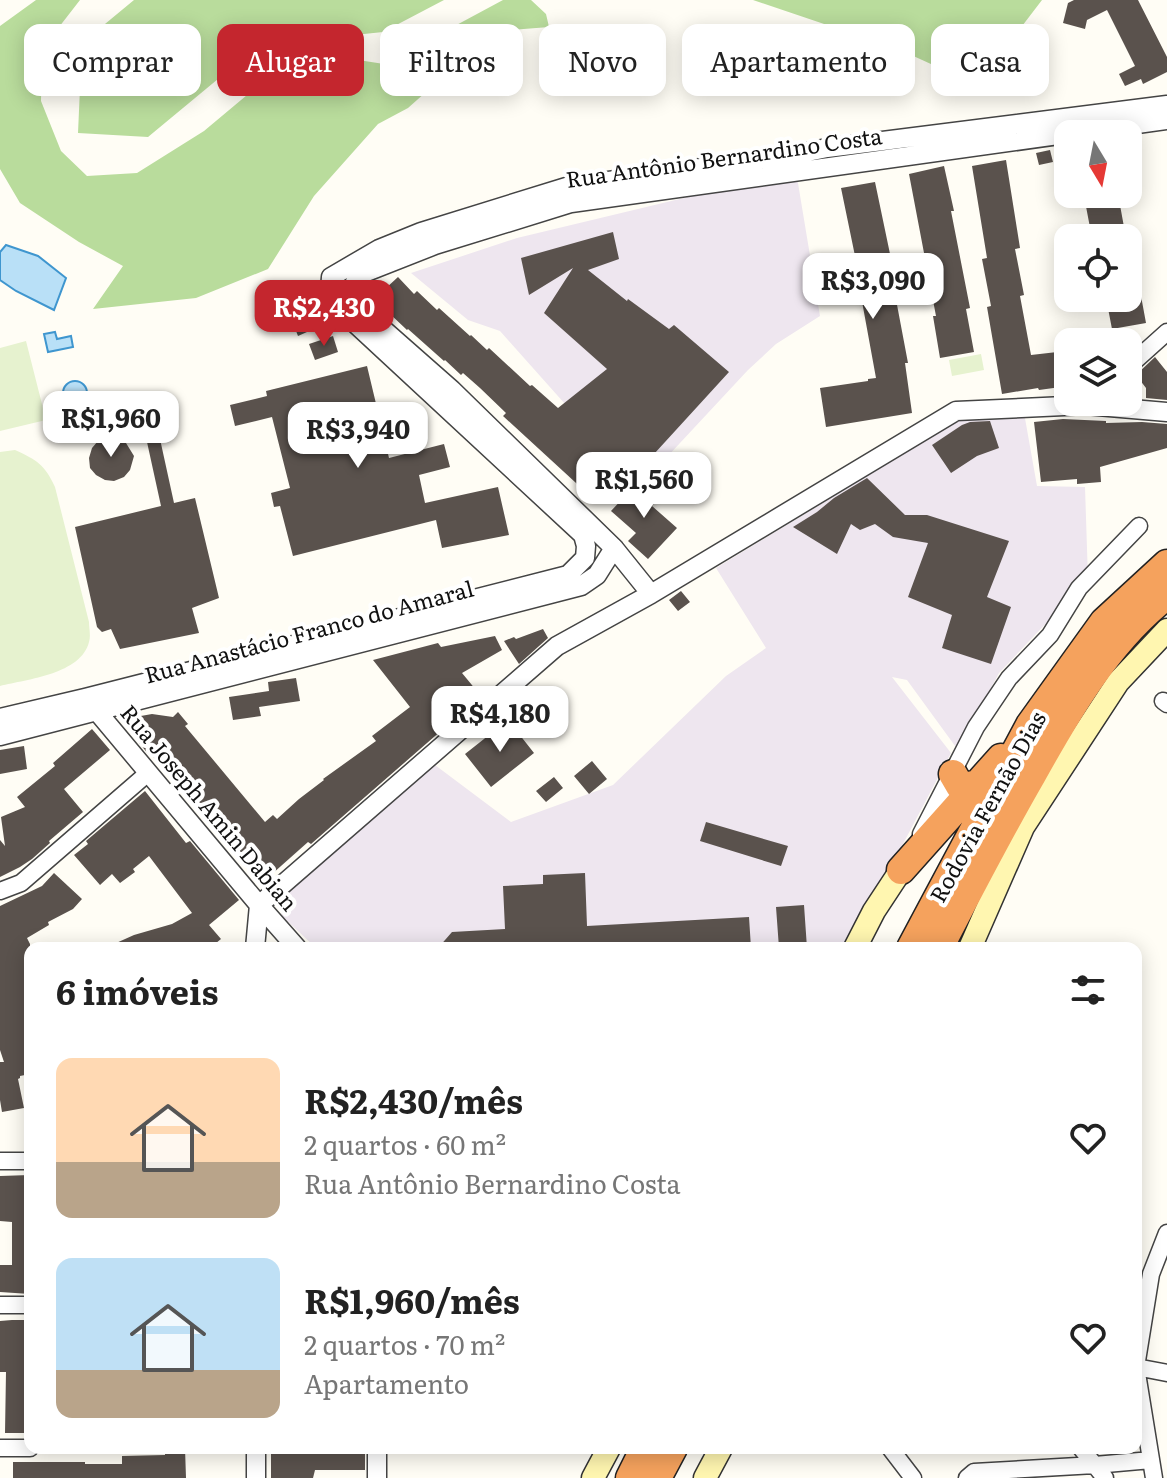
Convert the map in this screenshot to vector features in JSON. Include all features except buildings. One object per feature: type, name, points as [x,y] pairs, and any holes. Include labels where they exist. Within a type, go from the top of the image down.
[{"type":"highway","name":"Rodovia Fernão Dias","points":[[914,942],[1030,725],[1104,622],[1167,564]]},
{"type":"highway","name":"Rodovia Fernão Dias","points":[[945,942],[1003,825],[1099,665],[1150,608],[1167,595]]},
{"type":"highway","points":[[901,870],[965,779],[1030,725]]},
{"type":"highway","points":[[946,942],[1023,827]]},
{"type":"highway","points":[[630,1478],[634,1454]]},
{"type":"highway","points":[[630,1478],[642,1454]]},
{"type":"highway","points":[[657,1478],[670,1454]]},
{"type":"main road","name":"Rodovia Fernão Dias","points":[[973,942],[1023,827],[1118,682],[1167,630]]},
{"type":"main road","name":"Rodovia Fernão Dias","points":[[858,942],[901,870]]},
{"type":"main road","points":[[593,1478],[606,1454]]},
{"type":"main road","points":[[705,1478],[718,1454]]},
{"type":"street","name":"Rua Antônio Bernardino Costa","points":[[583,535],[360,309],[351,291],[364,273],[435,245],[571,203],[1141,116],[1167,105]]},
{"type":"street","name":"Rua Antônio Bernardino Costa","points":[[1141,116],[1167,120]]},
{"type":"street","points":[[1142,354],[1167,332]]},
{"type":"street","name":"Rua Antônio Bernardino Costa","points":[[446,396],[614,548],[651,594]]},
{"type":"street","points":[[256,942],[259,905],[557,646],[651,594],[956,411],[1054,405]]},
{"type":"street","points":[[1142,409],[1167,412]]},
{"type":"street","points":[[965,779],[976,727],[1009,678],[1050,635],[1079,588],[1139,526]]},
{"type":"street","name":"Rua Anastácio Franco do Amaral","points":[[0,736],[91,705],[568,575],[585,558],[583,535]]},
{"type":"street","name":"Rua Anastácio Franco do Amaral","points":[[0,718],[91,705],[581,586],[597,575],[614,548]]},
{"type":"street","name":"Rua Joseph Amin Dabian","points":[[91,705],[292,942]]},
{"type":"street","points":[[0,891],[21,883],[148,773]]},
{"type":"street","points":[[0,1161],[24,1161]]},
{"type":"street","points":[[1142,1288],[1151,1274],[1167,1233]]},
{"type":"street","points":[[0,1305],[24,1305]]},
{"type":"street","points":[[1142,1368],[1167,1373]]},
{"type":"street","points":[[1142,1404],[1154,1478]]},
{"type":"street","points":[[0,1448],[24,1448]]},
{"type":"street","points":[[256,1454],[256,1478]]},
{"type":"street","points":[[377,1454],[377,1478]]},
{"type":"street","points":[[895,1454],[913,1478]]},
{"type":"street","points":[[1086,1454],[1100,1472]]},
{"type":"street","points":[[967,1478],[974,1472],[1100,1472],[1151,1460]]},
{"type":"shaded area","points":[[796,171],[820,316],[776,344],[748,370],[639,487],[500,331],[468,320],[411,273],[517,238]]},
{"type":"shaded area","points":[[1023,407],[1037,486],[1085,487],[1088,579],[999,673],[958,750],[907,680],[892,677],[951,753],[851,942],[310,942],[282,916],[279,901],[435,765],[511,822],[613,785],[726,676],[766,648],[716,568],[961,419]]},
{"type":"green space","points":[[36,0],[80,0],[61,24],[24,24],[24,96],[41,96],[61,151],[87,176],[137,173],[204,131],[246,96],[364,96],[364,61],[380,63],[380,96],[422,96],[408,108],[378,124],[314,196],[268,269],[196,298],[93,309],[123,266],[79,242],[20,203],[0,169],[0,26]]},
{"type":"green space","points":[[134,0],[444,0],[398,24],[380,24],[380,32],[364,34],[364,24],[217,24],[217,80],[201,93],[201,24],[105,24]]},
{"type":"green space","points":[[503,0],[531,0],[546,14],[548,24],[539,24],[539,28],[523,29],[523,24],[458,24]]},
{"type":"green space","points":[[753,0],[1042,0],[1024,24],[931,24],[931,64],[915,57],[915,24],[824,24]]},
{"type":"green space","points":[[80,96],[197,96],[148,137],[78,133]]},
{"type":"green space","points":[[26,341],[46,420],[0,431],[0,348]]},
{"type":"green space","points":[[981,354],[984,370],[952,376],[949,360]]},
{"type":"green space","points":[[15,450],[40,464],[55,487],[89,622],[90,637],[84,653],[65,668],[0,686],[0,452]]},
{"type":"water","points":[[6,245],[38,256],[66,278],[54,310],[0,280],[0,252]]},
{"type":"water","points":[[55,332],[57,339],[71,336],[73,347],[48,352],[44,334]]},
{"type":"water","points":[[75,381],[84,384],[87,393],[84,402],[75,405],[66,402],[63,393],[66,384]]}]
